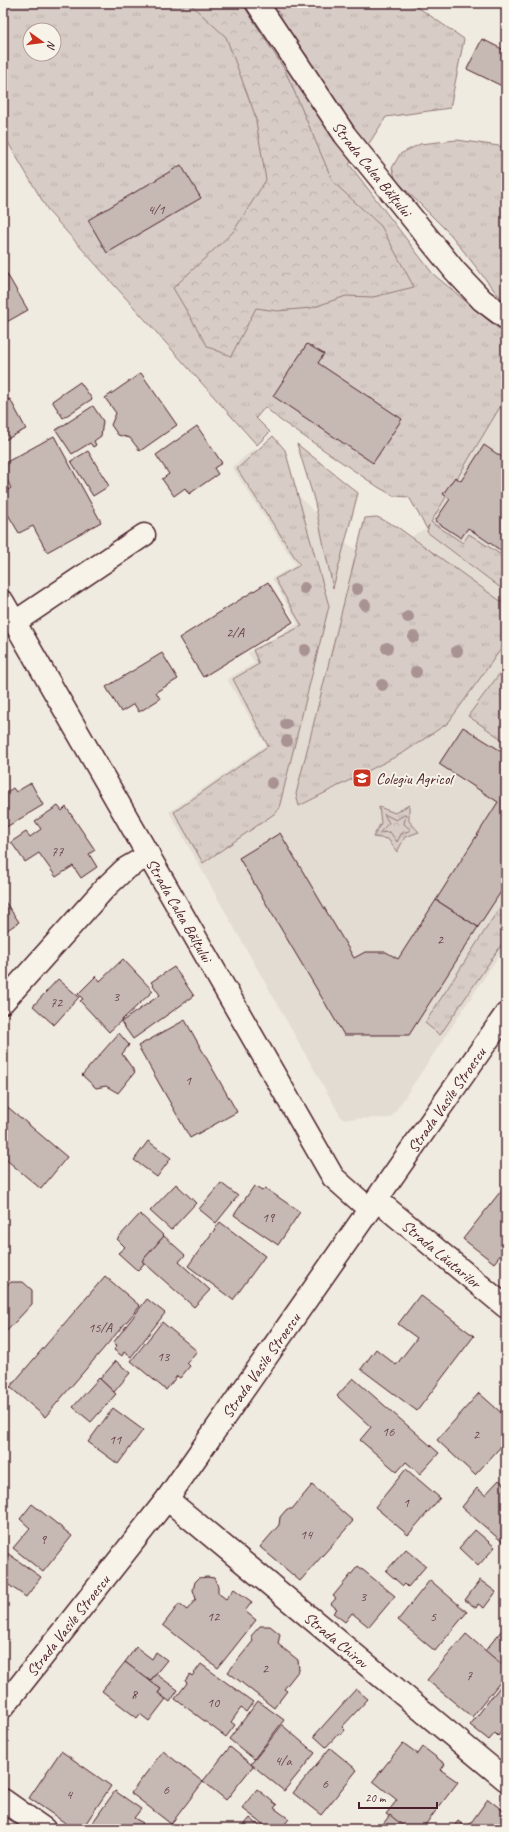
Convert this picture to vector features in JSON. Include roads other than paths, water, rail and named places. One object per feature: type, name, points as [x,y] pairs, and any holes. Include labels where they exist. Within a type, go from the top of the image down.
[{"type":"main road","name":"Strada Calea Bălțului","points":[[257,3],[345,135],[455,271],[482,300],[506,318]]},
{"type":"main road","points":[[15,622],[144,535]]},
{"type":"main road","name":"Strada Calea Bălțului","points":[[3,602],[333,1177],[373,1205]]},
{"type":"main road","points":[[3,1002],[105,888],[125,869],[149,854]]},
{"type":"main road","name":"Strada Vasile Stroescu","points":[[3,1707],[168,1499],[506,1014]]},
{"type":"main road","name":"Strada Lăutarilor","points":[[373,1205],[506,1307]]},
{"type":"main road","name":"Strada Chirov","points":[[168,1499],[506,1780]]},
{"type":"main road","points":[[3,1800],[44,1829]]},
{"type":"place","name":"Colegiu Agricol","points":[[362,778]]}]
